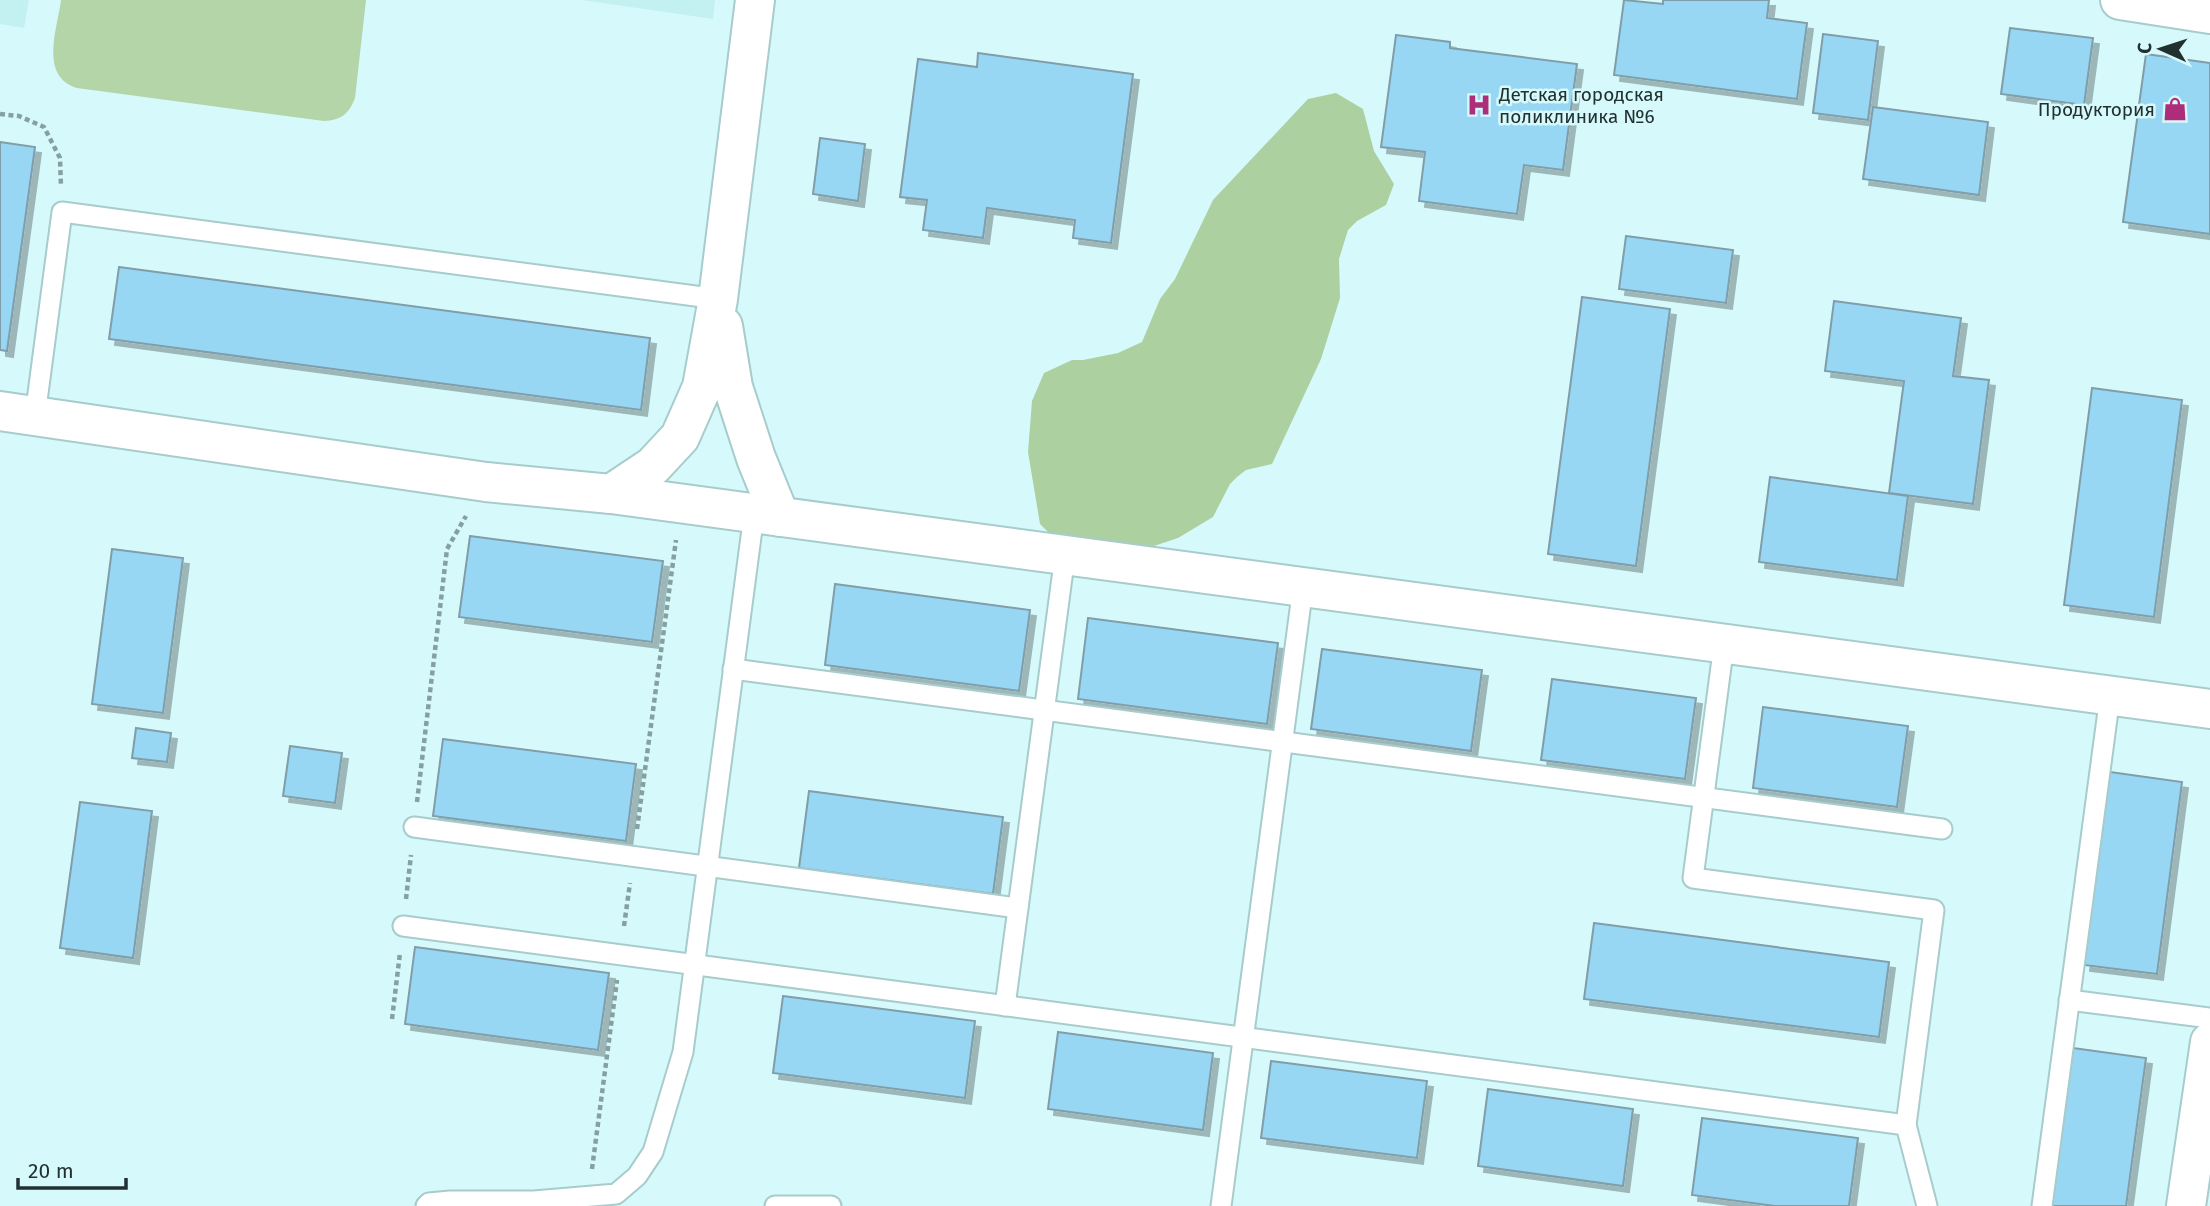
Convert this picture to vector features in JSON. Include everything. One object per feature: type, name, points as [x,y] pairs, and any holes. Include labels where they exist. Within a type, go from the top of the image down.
[{"type":"street","points":[[611,494],[653,466],[680,437],[702,387],[718,299],[755,0]]},
{"type":"street","points":[[2120,0],[2210,14]]},
{"type":"street","points":[[718,299],[733,387],[756,458],[767,515]]},
{"type":"street","points":[[18,413],[486,482],[611,494],[2210,709]]},
{"type":"street","points":[[2186,1206],[2202,1152],[2210,1042]]},
{"type":"lane","points":[[18,413],[62,212],[718,299]]},
{"type":"lane","points":[[426,1206],[429,1203],[450,1200],[620,1200],[653,1152],[682,1052],[733,668],[767,515]]},
{"type":"lane","points":[[1005,1006],[1065,555]]},
{"type":"lane","points":[[1221,1206],[1303,587]]},
{"type":"lane","points":[[1724,644],[1693,878],[1934,910],[1906,1125],[1927,1206]]},
{"type":"lane","points":[[733,668],[1942,829]]},
{"type":"lane","points":[[2042,1206],[2109,696]]},
{"type":"lane","points":[[414,828],[1018,908]]},
{"type":"lane","points":[[403,926],[1906,1125]]},
{"type":"lane","points":[[2069,1000],[2210,1018]]},
{"type":"lane","points":[[775,1206],[831,1206]]},
{"type":"path","points":[[0,114],[19,116],[44,127],[60,158],[62,212]]},
{"type":"path","points":[[392,1019],[447,549],[486,482]]},
{"type":"shaded area","points":[[0,0],[29,0],[24,28],[0,24]]},
{"type":"shaded area","points":[[582,0],[715,0],[713,19]]},
{"type":"green space","points":[[61,0],[366,0],[355,98],[344,115],[324,121],[77,88],[65,82],[54,63],[54,38]]},
{"type":"green space","points":[[1336,93],[1363,109],[1374,151],[1394,184],[1386,205],[1357,221],[1348,230],[1339,259],[1340,298],[1321,359],[1272,464],[1246,470],[1237,477],[1230,484],[1213,517],[1178,538],[1154,546],[1113,550],[1059,543],[1040,524],[1028,452],[1032,401],[1044,373],[1072,360],[1118,353],[1142,342],[1160,299],[1175,279],[1213,200],[1308,99]]},
{"type":"building","points":[[1624,0],[1663,4],[1663,0],[1769,0],[1767,18],[1807,23],[1797,99],[1614,75]]},
{"type":"building","points":[[2010,28],[2093,38],[2084,105],[2001,94]]},
{"type":"building","points":[[1823,34],[1878,41],[1868,120],[1813,113]]},
{"type":"building","name":"Детская городская поликлиника №6","points":[[1396,35],[1450,42],[1450,48],[1577,64],[1563,170],[1524,165],[1517,214],[1419,201],[1425,152],[1381,147]]},
{"type":"building","points":[[978,53],[1133,74],[1111,243],[1073,238],[1075,220],[987,208],[983,238],[923,230],[927,200],[900,197],[918,59],[977,67]]},
{"type":"building","points":[[2146,54],[2210,63],[2210,234],[2123,222]]},
{"type":"building","points":[[1873,107],[1988,122],[1979,195],[1863,179]]},
{"type":"building","points":[[820,138],[865,144],[858,201],[813,194]]},
{"type":"building","points":[[0,142],[35,147],[7,351],[0,350]]},
{"type":"building","points":[[1626,236],[1733,250],[1726,303],[1619,289]]},
{"type":"building","points":[[119,267],[650,338],[641,410],[109,339]]},
{"type":"building","points":[[1582,297],[1670,309],[1636,566],[1548,554]]},
{"type":"building","points":[[1834,301],[1961,318],[1953,376],[1989,380],[1973,504],[1889,493],[1904,381],[1825,371]]},
{"type":"building","points":[[2092,388],[2182,400],[2154,617],[2064,605]]},
{"type":"building","points":[[1770,477],[1908,496],[1897,580],[1759,562]]},
{"type":"building","points":[[470,536],[663,561],[652,642],[459,617]]},
{"type":"building","points":[[112,549],[183,558],[163,713],[92,704]]},
{"type":"building","points":[[835,584],[1030,610],[1019,691],[825,665]]},
{"type":"building","points":[[1088,618],[1278,643],[1267,724],[1078,699]]},
{"type":"building","points":[[1322,649],[1482,670],[1471,751],[1311,729]]},
{"type":"building","points":[[1552,679],[1696,698],[1685,779],[1541,760]]},
{"type":"building","points":[[1763,707],[1908,726],[1897,807],[1753,788]]},
{"type":"building","points":[[136,728],[171,733],[167,762],[132,758]]},
{"type":"building","points":[[443,739],[636,764],[626,841],[433,816]]},
{"type":"building","points":[[290,746],[342,753],[335,803],[283,796]]},
{"type":"building","points":[[2110,772],[2182,782],[2157,974],[2084,965]]},
{"type":"building","points":[[809,791],[1003,817],[993,894],[799,868]]},
{"type":"building","points":[[80,802],[152,811],[133,958],[60,948]]},
{"type":"building","points":[[1594,923],[1889,962],[1879,1037],[1584,999]]},
{"type":"building","points":[[415,947],[609,973],[598,1050],[405,1024]]},
{"type":"building","points":[[783,996],[975,1021],[965,1098],[773,1073]]},
{"type":"building","points":[[1058,1032],[1213,1053],[1203,1130],[1048,1109]]},
{"type":"building","points":[[2073,1048],[2146,1058],[2126,1206],[2052,1206]]},
{"type":"building","points":[[1271,1061],[1427,1081],[1417,1158],[1261,1138]]},
{"type":"building","points":[[1488,1089],[1633,1109],[1623,1186],[1478,1166]]},
{"type":"building","points":[[1702,1118],[1858,1138],[1849,1206],[1775,1206],[1692,1195]]},
{"type":"place","name":"Детская городская поликлиника №6","points":[[1479,105]]},
{"type":"place","name":"Продуктория","points":[[2175,109]]}]
